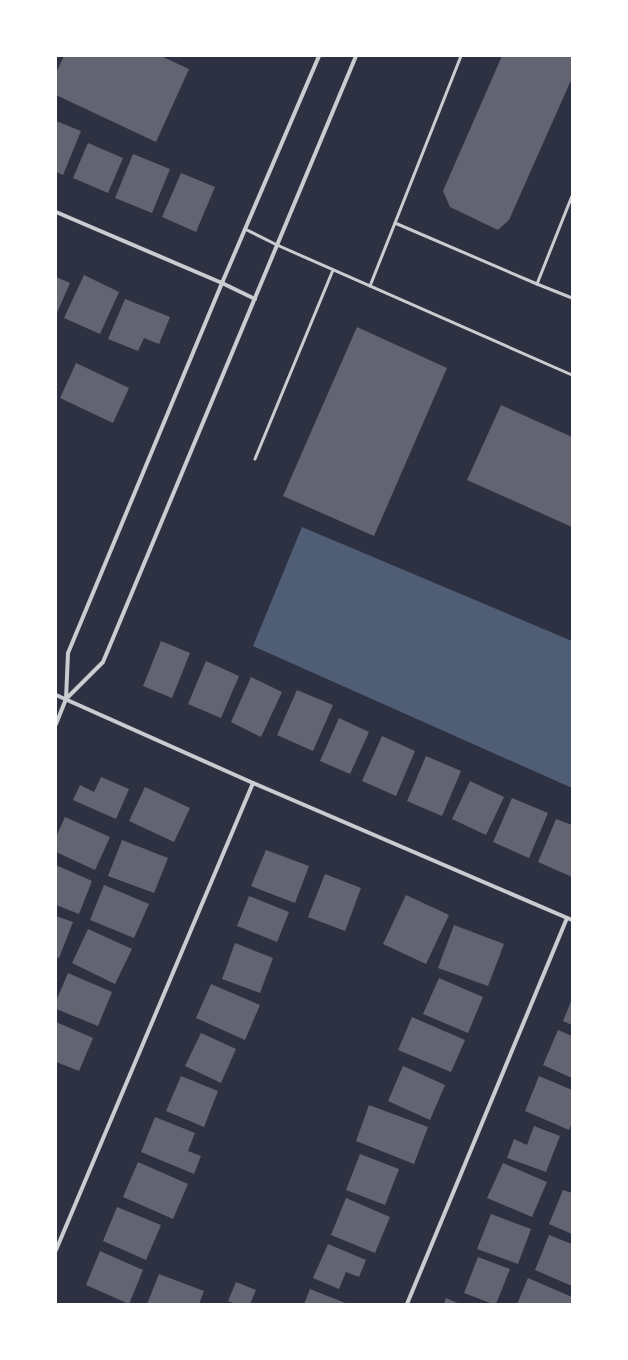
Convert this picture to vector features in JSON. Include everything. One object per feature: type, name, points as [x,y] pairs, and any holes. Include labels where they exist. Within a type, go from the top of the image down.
[{"type":"street","points":[[56,724],[66,700],[68,653],[222,283],[319,56]]},
{"type":"street","points":[[66,700],[103,662],[356,56]]},
{"type":"street","points":[[56,212],[222,283],[255,299]]},
{"type":"street","points":[[56,695],[570,919],[407,1304]]},
{"type":"street","points":[[56,1250],[253,782]]},
{"type":"lane","points":[[370,286],[461,56]]},
{"type":"lane","points":[[537,284],[572,196]]},
{"type":"lane","points":[[395,223],[572,298]]},
{"type":"lane","points":[[245,229],[333,270],[572,374]]},
{"type":"lane","points":[[255,459],[333,270]]},
{"type":"water","points":[[302,527],[572,641],[572,788],[253,646]]},
{"type":"building","points":[[64,56],[161,56],[189,69],[156,142],[56,95],[56,73]]},
{"type":"building","points":[[502,56],[572,56],[572,78],[509,220],[498,230],[450,207],[443,191]]},
{"type":"building","points":[[56,121],[81,131],[63,175],[56,172]]},
{"type":"building","points":[[88,143],[123,158],[108,193],[73,178]]},
{"type":"building","points":[[133,154],[170,169],[152,213],[115,198]]},
{"type":"building","points":[[181,173],[215,187],[196,232],[162,217]]},
{"type":"building","points":[[84,275],[119,292],[100,334],[64,318]]},
{"type":"building","points":[[56,277],[70,283],[56,315]]},
{"type":"building","points":[[125,299],[170,317],[159,344],[144,338],[138,351],[108,339]]},
{"type":"building","points":[[357,327],[447,368],[374,536],[283,496]]},
{"type":"building","points":[[76,363],[129,388],[113,423],[60,398]]},
{"type":"building","points":[[501,405],[572,437],[572,527],[467,480]]},
{"type":"building","points":[[161,641],[190,653],[172,698],[143,686]]},
{"type":"building","points":[[206,661],[239,676],[221,718],[188,704]]},
{"type":"building","points":[[251,677],[282,692],[261,737],[231,722]]},
{"type":"building","points":[[297,690],[333,705],[313,751],[277,735]]},
{"type":"building","points":[[339,718],[369,732],[350,774],[320,761]]},
{"type":"building","points":[[382,736],[415,751],[396,796],[362,781]]},
{"type":"building","points":[[426,756],[461,771],[442,816],[407,801]]},
{"type":"building","points":[[101,777],[129,789],[116,819],[73,800],[80,785],[94,792]]},
{"type":"building","points":[[470,781],[504,797],[486,835],[452,819]]},
{"type":"building","points":[[145,787],[190,808],[174,842],[129,821]]},
{"type":"building","points":[[512,798],[548,813],[529,858],[493,842]]},
{"type":"building","points":[[65,817],[110,837],[95,870],[56,852],[56,837]]},
{"type":"building","points":[[556,819],[572,825],[572,877],[538,862]]},
{"type":"building","points":[[122,840],[168,858],[154,893],[108,876]]},
{"type":"building","points":[[266,850],[309,866],[295,903],[251,886]]},
{"type":"building","points":[[56,865],[92,881],[79,914],[56,905]]},
{"type":"building","points":[[325,874],[361,888],[345,931],[308,917]]},
{"type":"building","points":[[104,885],[149,904],[134,938],[90,920]]},
{"type":"building","points":[[406,895],[449,915],[426,964],[383,944]]},
{"type":"building","points":[[249,896],[289,912],[277,942],[237,926]]},
{"type":"building","points":[[56,916],[73,922],[59,958],[56,957]]},
{"type":"building","points":[[454,925],[504,944],[488,986],[438,968]]},
{"type":"building","points":[[88,929],[132,949],[115,984],[72,963]]},
{"type":"building","points":[[235,943],[273,958],[260,993],[222,979]]},
{"type":"building","points":[[68,973],[112,992],[98,1026],[56,1009],[56,1001]]},
{"type":"building","points":[[439,978],[483,997],[468,1033],[423,1014]]},
{"type":"building","points":[[211,984],[260,1005],[245,1040],[196,1018]]},
{"type":"building","points":[[572,999],[572,1025],[563,1021]]},
{"type":"building","points":[[412,1017],[465,1040],[451,1072],[398,1050]]},
{"type":"building","points":[[56,1022],[93,1038],[79,1071],[56,1062]]},
{"type":"building","points":[[558,1030],[572,1036],[572,1078],[543,1065]]},
{"type":"building","points":[[201,1033],[236,1049],[221,1083],[185,1066]]},
{"type":"building","points":[[403,1066],[445,1085],[430,1120],[388,1101]]},
{"type":"building","points":[[181,1076],[218,1091],[204,1127],[166,1111]]},
{"type":"building","points":[[539,1076],[572,1090],[572,1123],[569,1130],[525,1111]]},
{"type":"building","points":[[369,1105],[428,1127],[414,1164],[356,1141]]},
{"type":"building","points":[[155,1117],[195,1133],[188,1151],[201,1156],[194,1174],[141,1152]]},
{"type":"building","points":[[534,1126],[560,1136],[546,1172],[507,1158],[514,1139],[527,1145]]},
{"type":"building","points":[[360,1154],[399,1169],[385,1205],[346,1190]]},
{"type":"building","points":[[138,1162],[188,1184],[173,1219],[123,1197]]},
{"type":"building","points":[[503,1163],[547,1182],[532,1217],[487,1198]]},
{"type":"building","points":[[563,1190],[572,1193],[572,1234],[549,1224]]},
{"type":"building","points":[[346,1198],[390,1217],[375,1253],[331,1235]]},
{"type":"building","points":[[117,1207],[161,1225],[146,1260],[103,1241]]},
{"type":"building","points":[[491,1214],[531,1229],[518,1264],[477,1249]]},
{"type":"building","points":[[549,1235],[572,1244],[572,1286],[535,1270]]},
{"type":"building","points":[[328,1244],[366,1260],[359,1277],[346,1272],[339,1289],[313,1278]]},
{"type":"building","points":[[100,1251],[143,1270],[129,1304],[86,1285]]},
{"type":"building","points":[[478,1257],[510,1269],[496,1304],[464,1293]]},
{"type":"building","points":[[159,1274],[204,1291],[199,1304],[147,1304]]},
{"type":"building","points":[[528,1278],[572,1297],[572,1304],[517,1304]]},
{"type":"building","points":[[236,1282],[256,1290],[250,1304],[236,1304],[228,1301]]},
{"type":"building","points":[[310,1289],[348,1304],[304,1304]]},
{"type":"building","points":[[446,1298],[460,1304],[444,1304]]}]
